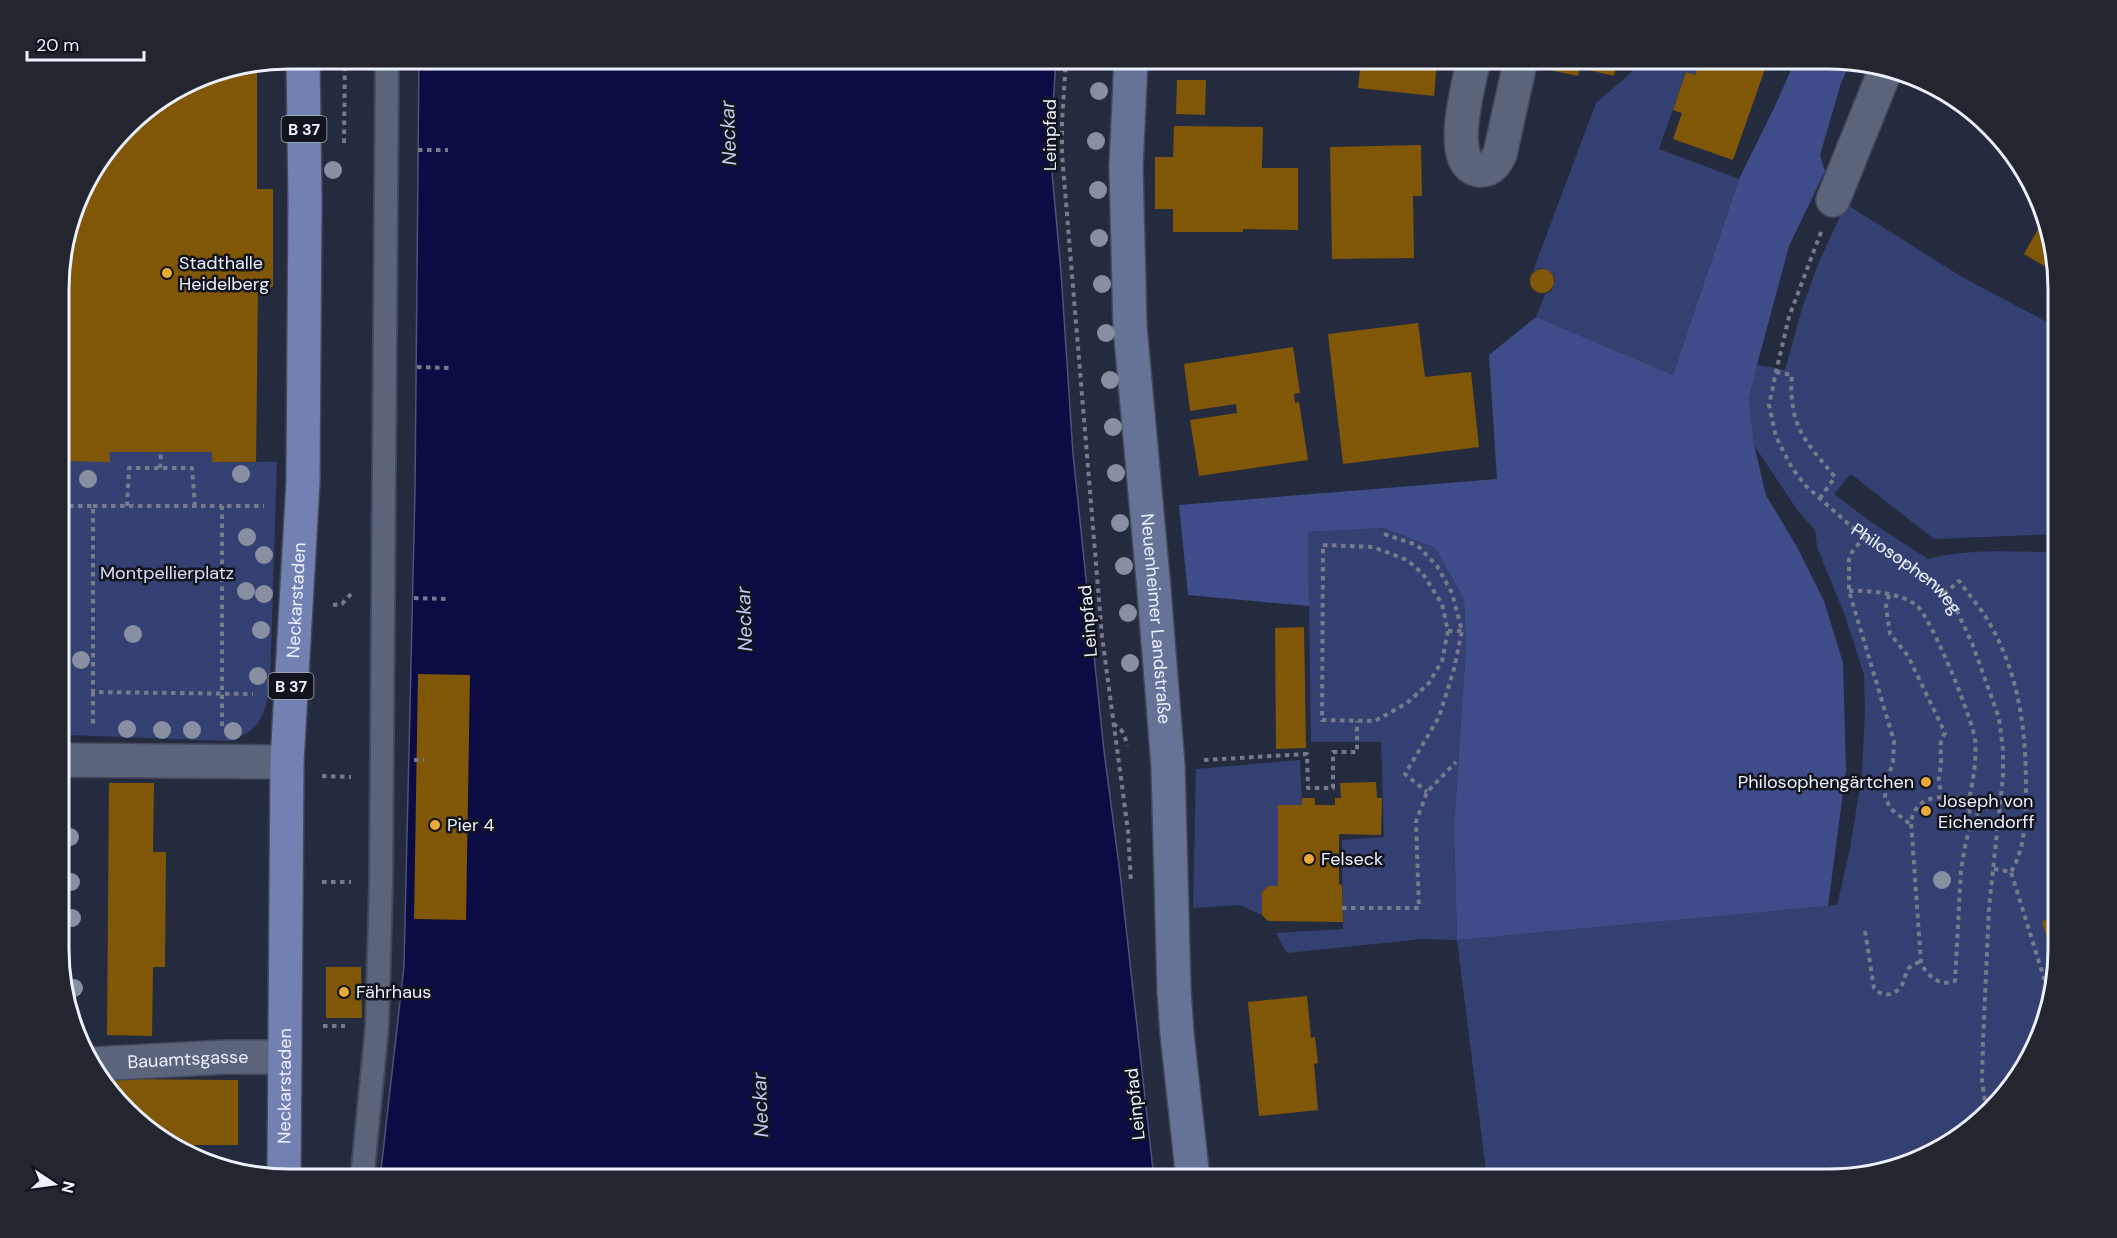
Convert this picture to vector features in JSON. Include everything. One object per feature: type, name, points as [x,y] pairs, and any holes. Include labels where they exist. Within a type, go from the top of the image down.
[{"type":"main road","name":"Neckarstaden","points":[[284,1169],[287,762],[301,507],[305,200],[303,69]]},
{"type":"main road","name":"Neuenheimer Landstraße","points":[[1130,69],[1125,167],[1130,327],[1168,766],[1175,1012],[1192,1169]]},
{"type":"street","points":[[1472,69],[1460,140],[1465,159],[1473,167],[1481,170],[1488,169],[1495,164],[1500,154],[1518,72]]},
{"type":"street","points":[[1833,200],[1883,76]]},
{"type":"street","points":[[69,760],[287,762]]},
{"type":"street","name":"Bauamtsgasse","points":[[101,1064],[227,1057],[285,1057]]},
{"type":"lane","points":[[363,1169],[377,1027],[382,871],[387,69]]},
{"type":"path","name":"Leinpfad","points":[[1065,69],[1062,154],[1102,636],[1128,831],[1132,890]]},
{"type":"path","points":[[418,150],[448,150]]},
{"type":"path","name":"Philosophenweg","points":[[1833,200],[1789,317],[1769,405],[1776,437],[1792,468],[1806,486],[1865,536],[1934,584],[1957,611],[1972,643],[1999,718],[2003,776],[1989,907],[1982,1081],[1985,1103]]},
{"type":"path","points":[[416,367],[449,368]]},
{"type":"path","points":[[1776,372],[1792,375],[1792,410],[1802,436],[1836,477],[1820,498]]},
{"type":"path","points":[[160,468],[161,452]]},
{"type":"path","points":[[127,506],[129,468],[192,468],[195,506]]},
{"type":"path","points":[[69,506],[301,507]]},
{"type":"path","points":[[93,506],[93,692],[290,696]]},
{"type":"path","points":[[221,761],[222,506]]},
{"type":"path","points":[[1384,534],[1417,545],[1437,566],[1452,593],[1462,631],[1454,669],[1439,717],[1405,774],[1427,792]]},
{"type":"path","points":[[1865,536],[1852,552],[1849,560],[1849,591],[1894,741],[1893,762],[1886,785],[1885,798],[1891,809],[1910,825]]},
{"type":"path","points":[[1323,545],[1373,547],[1407,560],[1423,574],[1442,604],[1448,631],[1442,661],[1429,683],[1407,704],[1376,721],[1322,720],[1323,545]]},
{"type":"path","points":[[1944,594],[1959,581],[1984,614],[2004,654],[2018,694],[2025,752],[2025,830],[2020,853],[2011,872],[2046,980]]},
{"type":"path","points":[[1849,591],[1907,599],[1922,609],[1967,708],[1974,730],[1975,766],[1969,800],[1970,829]]},
{"type":"path","points":[[335,605],[342,604],[353,592]]},
{"type":"path","points":[[1889,595],[1886,606],[1890,634],[1908,656],[1945,733],[1939,746],[1941,760],[1937,780],[1944,796]]},
{"type":"path","points":[[413,598],[446,599]]},
{"type":"path","points":[[1448,631],[1462,631]]},
{"type":"path","points":[[1195,760],[1307,754],[1308,788],[1333,788],[1334,752],[1357,752],[1357,721]]},
{"type":"path","points":[[1112,723],[1124,734]]},
{"type":"path","points":[[1342,908],[1419,908],[1416,822],[1427,792],[1455,762]]},
{"type":"path","points":[[332,776],[358,777]]},
{"type":"path","points":[[1969,800],[1944,796],[1934,797],[1921,803],[1914,812],[1910,825],[1921,961],[1925,971],[1932,978],[1946,983],[1955,981],[1961,870],[1970,829],[1976,822],[1979,805],[2000,807]]},
{"type":"path","points":[[1994,869],[2011,872]]},
{"type":"path","points":[[332,882],[356,882]]},
{"type":"path","points":[[1865,931],[1874,988],[1878,993],[1886,995],[1894,992],[1902,985],[1908,970],[1921,961]]},
{"type":"path","points":[[319,1026],[332,1026]]},
{"type":"green space","points":[[1635,69],[1697,69],[1695,75],[1686,72],[1659,149],[1739,179],[1673,375],[1536,317],[1545,294],[1551,291],[1555,280],[1552,273],[1540,268],[1533,271],[1596,103]]},
{"type":"green space","points":[[1846,204],[1962,277],[2048,323],[2048,534],[1934,539],[1851,474],[1834,494],[1871,522],[1928,559],[1976,552],[2048,552],[2048,963],[2044,992],[2036,1020],[2019,1059],[1984,1105],[1938,1140],[1885,1162],[1842,1169],[1486,1169],[1457,940],[1837,905],[1850,849],[1862,774],[1864,674],[1844,613],[1817,547],[1815,530],[1798,511],[1754,445],[1749,400],[1757,365],[1785,370],[1801,312],[1818,264]]},
{"type":"green space","name":"Montpellierplatz","points":[[109,452],[212,452],[212,462],[277,462],[270,684],[260,720],[255,727],[240,737],[229,741],[69,735],[69,461],[109,461]]},
{"type":"green space","points":[[1385,528],[1435,548],[1464,599],[1466,646],[1454,828],[1457,940],[1422,939],[1287,953],[1276,933],[1343,929],[1342,840],[1384,837],[1381,742],[1311,742],[1308,532]]},
{"type":"green space","points":[[1300,760],[1302,805],[1279,805],[1278,886],[1268,886],[1262,892],[1262,915],[1240,905],[1193,908],[1196,769]]},
{"type":"shaded area","points":[[1792,69],[1847,70],[1820,155],[1825,171],[1789,246],[1749,400],[1754,445],[1766,495],[1797,547],[1824,601],[1843,663],[1846,770],[1828,906],[1457,940],[1454,828],[1466,646],[1464,599],[1435,548],[1385,528],[1308,532],[1309,606],[1188,595],[1179,505],[1497,479],[1489,355],[1536,317],[1673,375],[1739,179]]},
{"type":"water","name":"Neckar","points":[[419,69],[1055,69],[1050,150],[1073,454],[1104,751],[1153,1169],[381,1169],[404,966],[415,491]]},
{"type":"building","points":[[1360,69],[1436,69],[1434,96],[1358,88]]},
{"type":"building","points":[[1545,69],[1580,69],[1578,76]]},
{"type":"building","points":[[1584,69],[1616,69],[1614,76]]},
{"type":"building","points":[[1697,69],[1765,69],[1733,160],[1673,139],[1682,113],[1673,110],[1686,72],[1695,75]]},
{"type":"building","name":"Stadthalle Heidelberg","points":[[257,71],[257,189],[273,189],[273,287],[258,287],[256,462],[212,462],[212,452],[109,452],[110,462],[69,461],[69,275],[73,246],[81,218],[98,179],[114,155],[133,133],[155,114],[179,98],[205,86],[232,76]]},
{"type":"building","points":[[1177,80],[1206,80],[1205,115],[1176,114]]},
{"type":"building","points":[[1174,126],[1263,127],[1262,168],[1298,168],[1298,230],[1243,229],[1243,232],[1173,232],[1173,209],[1155,209],[1155,157],[1173,157]]},
{"type":"building","points":[[1421,145],[1422,196],[1413,196],[1414,258],[1332,259],[1330,147]]},
{"type":"building","points":[[2039,227],[2047,268],[2024,254]]},
{"type":"building","points":[[1542,269],[1551,272],[1554,281],[1551,290],[1542,293],[1533,290],[1530,281],[1533,272]]},
{"type":"building","points":[[1418,323],[1425,377],[1471,372],[1479,447],[1343,464],[1328,334]]},
{"type":"building","points":[[1293,347],[1300,393],[1294,394],[1295,403],[1299,402],[1308,460],[1199,476],[1190,420],[1237,413],[1236,404],[1190,411],[1184,364]]},
{"type":"building","points":[[1304,627],[1306,748],[1276,749],[1275,628]]},
{"type":"building","points":[[418,674],[470,675],[466,920],[414,919]]},
{"type":"building","name":"Felseck","points":[[1376,782],[1377,798],[1382,798],[1381,835],[1339,834],[1339,884],[1342,885],[1343,922],[1268,921],[1262,915],[1262,892],[1268,886],[1278,886],[1278,805],[1302,805],[1302,798],[1315,798],[1315,805],[1335,805],[1335,798],[1341,798],[1340,783]]},
{"type":"building","points":[[109,783],[154,783],[153,852],[166,852],[165,967],[153,967],[152,1036],[107,1035]]},
{"type":"building","points":[[2048,920],[2048,943],[2042,921]]},
{"type":"building","name":"Fährhaus","points":[[326,967],[361,967],[362,1018],[326,1018]]},
{"type":"building","points":[[1307,996],[1311,1038],[1315,1037],[1318,1063],[1314,1064],[1318,1110],[1259,1116],[1248,1002]]},
{"type":"building","points":[[111,1079],[238,1080],[238,1145],[190,1145],[179,1140],[133,1105]]},
{"type":"place","name":"Stadthalle Heidelberg","points":[[167,273]]},
{"type":"place","name":"Philosophengärtchen","points":[[1926,782]]},
{"type":"place","name":"Joseph von Eichendorff","points":[[1926,811]]},
{"type":"place","name":"Pier 4","points":[[435,825]]},
{"type":"place","name":"Felseck","points":[[1309,859]]},
{"type":"place","name":"Fährhaus","points":[[344,992]]}]
